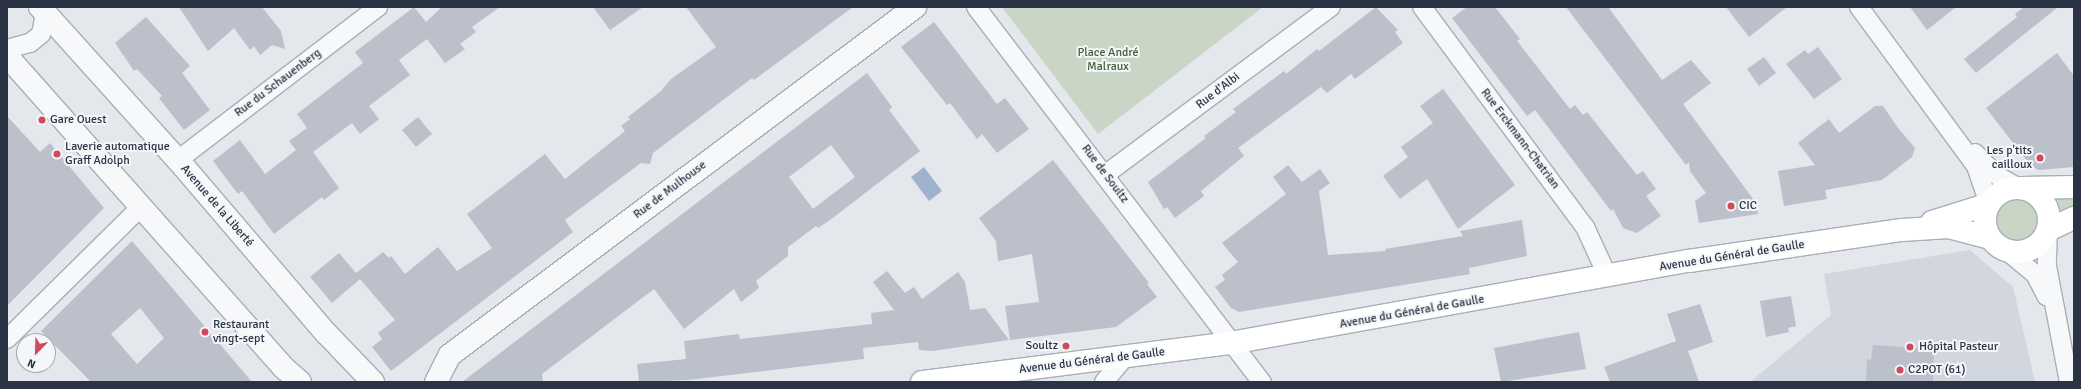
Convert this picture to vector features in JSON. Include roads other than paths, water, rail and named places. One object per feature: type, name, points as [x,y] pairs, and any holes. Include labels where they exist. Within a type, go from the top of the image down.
[{"type":"main road","points":[[2019,188],[2036,194],[2043,201],[2048,210],[2048,230],[2043,239],[2031,249],[2016,252],[1998,244],[1985,221],[1989,204],[2002,191],[2019,188],[2074,187]]},
{"type":"main road","name":"Avenue du Général de Gaulle","points":[[1902,230],[1989,204]]},
{"type":"main road","points":[[2048,230],[2074,218]]},
{"type":"main road","name":"Avenue du Général de Gaulle","points":[[922,382],[1231,344],[1608,278],[1689,261],[1902,230],[1949,227],[1998,244]]},
{"type":"street","name":"Rue du Schauenberg","points":[[178,160],[378,7]]},
{"type":"street","name":"Rue de Mulhouse","points":[[436,382],[450,356],[915,7]]},
{"type":"street","name":"Rue de Soultz","points":[[976,7],[1106,174],[1231,344],[1262,382]]},
{"type":"street","name":"Rue d'Albi","points":[[1106,174],[1330,7]]},
{"type":"street","name":"Rue Erckmann-Chatrian","points":[[1422,7],[1585,227],[1608,278]]},
{"type":"street","points":[[1859,7],[1949,126],[1976,166],[1989,204]]},
{"type":"street","name":"Avenue de la Liberté","points":[[43,9],[178,160],[326,333],[373,382]]},
{"type":"street","name":"Avenue de la Liberté","points":[[7,49],[30,43],[41,34],[43,9]]},
{"type":"street","points":[[7,56],[284,368],[300,382]]},
{"type":"street","points":[[1949,126],[1996,175],[2019,188]]},
{"type":"street","points":[[7,339],[141,207]]},
{"type":"street","points":[[2048,230],[2047,266],[2069,382]]},
{"type":"street","points":[[1998,244],[2036,274],[2058,324]]},
{"type":"street","points":[[1104,382],[1125,357]]},
{"type":"water","points":[[924,167],[942,191],[929,201],[911,177]]},
{"type":"place","name":"Gare Ouest","points":[[42,120]]},
{"type":"place","name":"Laverie automatique Graff Adolph","points":[[57,154]]},
{"type":"place","name":"Les p'tits cailloux","points":[[2040,158]]},
{"type":"place","name":"CIC","points":[[1731,206]]},
{"type":"place","name":"Restaurant vingt-sept","points":[[205,332]]},
{"type":"place","name":"Soultz","points":[[1066,346]]},
{"type":"place","name":"Hôpital Pasteur","points":[[1910,347]]},
{"type":"place","name":"C2POT (61)","points":[[1900,370]]},
{"type":"park label","name":"Place André Malraux","points":[[1108,60]]}]
